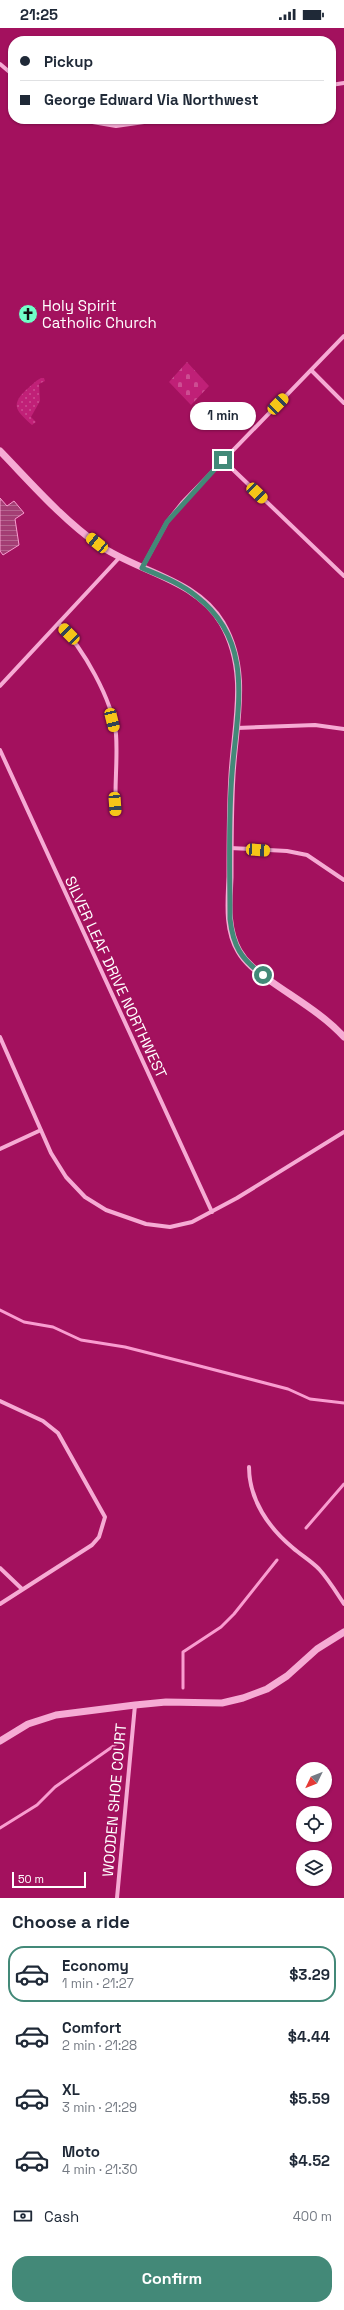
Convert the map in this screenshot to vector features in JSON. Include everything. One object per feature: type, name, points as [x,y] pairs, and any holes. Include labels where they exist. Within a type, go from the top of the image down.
[{"type":"street","points":[[0,64],[8,71]]},
{"type":"street","points":[[104,124],[116,126],[130,124]]},
{"type":"street","points":[[142,568],[167,522],[223,460],[344,336]]},
{"type":"street","points":[[311,370],[344,404]]},
{"type":"street","points":[[0,451],[76,527],[119,558],[179,585],[196,596],[211,608],[221,622],[230,638],[240,682],[238,728],[232,775],[230,848],[230,919],[232,938],[240,954],[250,966],[325,1020],[344,1037]]},
{"type":"street","points":[[223,460],[344,576]]},
{"type":"street","points":[[0,686],[119,558]]},
{"type":"street","points":[[59,624],[81,652],[109,707],[116,732],[114,789],[116,813]]},
{"type":"street","points":[[238,728],[316,725],[344,729]]},
{"type":"street","name":"SILVER LEAF DRIVE NORTHWEST","points":[[0,750],[212,1212]]},
{"type":"street","points":[[230,848],[307,855],[344,880]]},
{"type":"street","points":[[0,1037],[51,1153],[66,1177],[85,1197],[106,1210],[146,1224],[170,1227],[192,1222],[212,1212],[344,1132]]},
{"type":"street","points":[[0,1149],[41,1130]]},
{"type":"street","points":[[0,1401],[43,1421],[58,1433],[104,1517],[99,1537],[92,1545],[0,1604]]},
{"type":"street","points":[[249,1467],[249,1483],[254,1498],[266,1518],[281,1537],[319,1569],[344,1604]]},
{"type":"street","points":[[0,1568],[22,1589]]},
{"type":"street","points":[[0,1741],[28,1724],[56,1715],[135,1704],[166,1702],[222,1703],[243,1698],[267,1689],[287,1676],[317,1649],[344,1632]]},
{"type":"street","name":"WOODEN SHOE COURT","points":[[117,1898],[135,1704]]},
{"type":"green space","points":[[187,362],[209,386],[191,405],[169,382]]},
{"type":"green space","points":[[41,378],[44,378],[45,381],[39,384],[40,401],[31,417],[36,422],[32,425],[19,412],[17,405],[18,400],[26,390]]},
{"type":"shaded area","points":[[0,498],[7,506],[14,501],[24,513],[15,519],[19,545],[3,555],[0,551]]},
{"type":"waterway","points":[[0,1310],[24,1322],[53,1327],[81,1340],[125,1347],[192,1364],[288,1389],[310,1399],[344,1403]]},
{"type":"waterway","points":[[306,1528],[344,1484]]},
{"type":"waterway","points":[[183,1688],[183,1652],[221,1627],[234,1614],[277,1560]]},
{"type":"waterway","points":[[0,1828],[37,1805],[55,1787],[122,1740]]},
{"type":"place","name":"Holy Spirit Catholic Church","points":[[28,314]]},
{"type":"route","points":[[223,460],[182,503],[167,522],[152,546],[142,568],[179,585],[196,596],[211,608],[230,638],[240,682],[238,728],[231,791],[230,919],[232,938],[240,954],[250,966],[263,975]]}]
